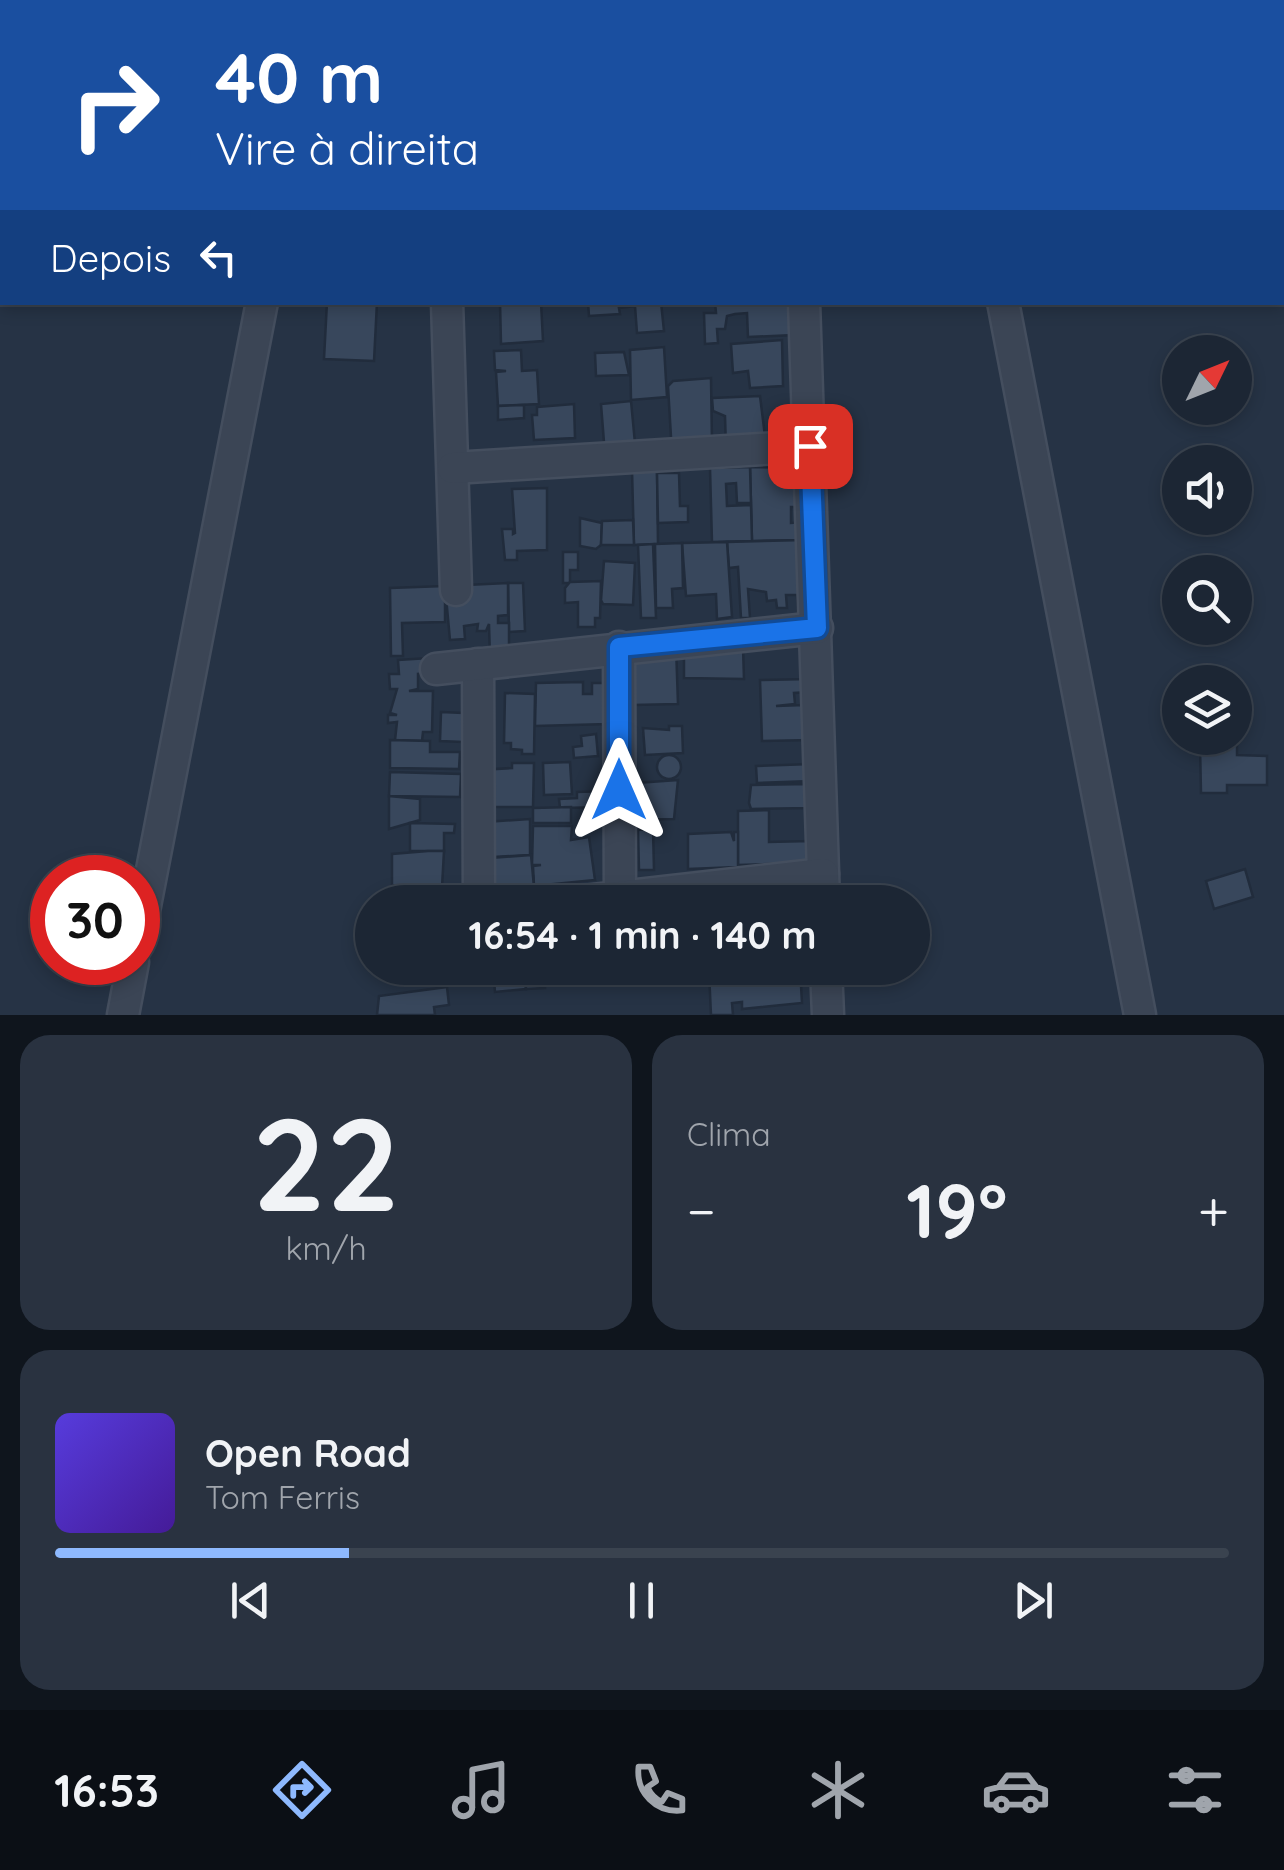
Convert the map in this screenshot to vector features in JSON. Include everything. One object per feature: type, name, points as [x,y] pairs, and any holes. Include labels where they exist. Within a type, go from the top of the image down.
[{"type":"street","points":[[155,855],[261,305]]},
{"type":"street","points":[[447,305],[456,590]]},
{"type":"street","points":[[804,305],[824,885]]},
{"type":"street","points":[[1004,305],[1140,1015]]},
{"type":"street","points":[[454,468],[810,446]]},
{"type":"street","points":[[436,669],[817,628]]},
{"type":"street","points":[[619,647],[620,885]]},
{"type":"street","points":[[478,664],[479,885]]},
{"type":"street","points":[[123,1015],[129,985]]},
{"type":"street","points":[[827,985],[828,1015]]},
{"type":"building","points":[[327,305],[377,305],[374,361],[324,359]]},
{"type":"building","points":[[500,305],[541,305],[543,341],[501,344]]},
{"type":"building","points":[[588,305],[661,305],[664,331],[637,333],[635,306],[619,308],[620,314],[589,316]]},
{"type":"building","points":[[715,305],[793,305],[794,335],[748,337],[747,313],[735,314],[727,316],[725,329],[717,329],[718,343],[705,344],[704,313],[716,313]]},
{"type":"building","points":[[782,340],[783,386],[750,388],[748,371],[733,373],[731,344]]},
{"type":"building","points":[[664,347],[667,397],[631,400],[630,350]]},
{"type":"building","points":[[521,350],[522,371],[537,370],[539,404],[498,406],[496,372],[506,371],[495,370],[494,351]]},
{"type":"building","points":[[624,352],[629,375],[596,376],[595,353]]},
{"type":"building","points":[[711,378],[712,444],[672,454],[668,386],[673,381]]},
{"type":"building","points":[[760,396],[765,436],[726,448],[725,416],[713,411],[712,398]]},
{"type":"building","points":[[631,401],[636,454],[605,455],[601,404]]},
{"type":"building","points":[[574,404],[575,438],[534,440],[532,415],[537,415],[537,407]]},
{"type":"building","points":[[524,405],[524,418],[498,420],[498,406]]},
{"type":"building","points":[[750,467],[804,468],[802,507],[791,507],[791,523],[805,522],[806,540],[752,541]]},
{"type":"building","points":[[750,467],[751,503],[737,503],[736,483],[726,484],[727,506],[751,505],[752,541],[712,542],[710,468]]},
{"type":"building","points":[[657,469],[658,544],[634,545],[632,470]]},
{"type":"building","points":[[657,473],[679,473],[680,506],[688,506],[688,522],[658,523]]},
{"type":"building","points":[[547,488],[547,550],[517,551],[517,560],[505,560],[502,529],[513,529],[515,533],[512,489]]},
{"type":"building","points":[[580,518],[602,523],[601,545],[596,549],[580,546]]},
{"type":"building","points":[[633,520],[634,545],[601,545],[602,521]]},
{"type":"building","points":[[805,540],[807,613],[798,614],[797,595],[786,595],[787,608],[777,608],[776,600],[767,601],[766,592],[748,589],[750,618],[741,618],[738,567],[729,568],[727,542]]},
{"type":"building","points":[[727,542],[732,617],[717,619],[716,594],[686,596],[682,543]]},
{"type":"building","points":[[682,543],[683,588],[672,589],[673,608],[656,608],[655,544]]},
{"type":"building","points":[[653,544],[656,618],[641,618],[638,545]]},
{"type":"building","points":[[563,552],[578,552],[578,570],[570,570],[570,583],[563,583]]},
{"type":"building","points":[[604,561],[635,563],[633,605],[603,604]]},
{"type":"building","points":[[601,581],[600,618],[595,618],[595,627],[578,627],[578,602],[565,603],[565,588],[570,582]]},
{"type":"building","points":[[508,583],[523,583],[525,631],[509,632]]},
{"type":"building","points":[[508,583],[508,615],[498,616],[498,623],[509,623],[509,657],[490,657],[489,624],[486,631],[477,631],[478,624],[464,626],[465,639],[450,640],[445,586]]},
{"type":"building","points":[[445,586],[445,622],[402,623],[403,656],[391,656],[390,588]]},
{"type":"building","points":[[676,646],[678,704],[633,705],[631,647]]},
{"type":"building","points":[[743,647],[744,679],[684,678],[684,649]]},
{"type":"building","points":[[429,658],[430,673],[418,674],[418,689],[409,691],[433,691],[432,732],[423,732],[422,741],[395,740],[397,722],[388,723],[388,715],[397,715],[390,713],[397,689],[390,689],[389,674],[399,674],[398,660]]},
{"type":"building","points":[[810,679],[810,692],[794,693],[795,704],[776,706],[804,705],[812,740],[762,741],[760,680]]},
{"type":"building","points":[[583,682],[583,694],[592,694],[592,683],[607,683],[608,724],[535,726],[536,683]]},
{"type":"building","points":[[505,693],[535,694],[534,754],[522,754],[522,750],[511,749],[511,743],[504,743]]},
{"type":"building","points":[[441,712],[464,713],[463,742],[440,741]]},
{"type":"building","points":[[669,726],[682,726],[683,753],[645,755],[643,728],[669,730]]},
{"type":"building","points":[[596,734],[598,756],[574,758],[573,747],[582,746],[581,736]]},
{"type":"building","points":[[390,740],[430,741],[430,752],[460,752],[459,769],[390,768]]},
{"type":"building","points":[[669,755],[681,767],[669,779],[657,767]]},
{"type":"building","points":[[1200,755],[1267,756],[1267,785],[1227,785],[1227,793],[1201,793]]},
{"type":"building","points":[[570,762],[572,794],[544,795],[543,763]]},
{"type":"building","points":[[512,763],[534,763],[533,807],[481,807],[480,770],[512,768]]},
{"type":"building","points":[[811,764],[812,781],[757,783],[756,766]]},
{"type":"building","points":[[390,772],[461,774],[460,797],[389,796]]},
{"type":"building","points":[[678,780],[674,819],[637,820],[636,783]]},
{"type":"building","points":[[810,784],[811,808],[751,809],[751,785]]},
{"type":"building","points":[[607,791],[610,807],[560,808],[559,799],[577,798],[577,792]]},
{"type":"building","points":[[389,796],[420,799],[420,820],[389,829]]},
{"type":"building","points":[[571,807],[571,823],[533,823],[533,808]]},
{"type":"building","points":[[769,810],[769,842],[811,841],[808,863],[738,865],[738,811]]},
{"type":"building","points":[[530,819],[530,855],[493,857],[494,837],[486,837],[485,822]]},
{"type":"building","points":[[410,823],[455,824],[454,833],[444,833],[444,851],[410,851]]},
{"type":"building","points":[[533,826],[572,826],[571,840],[589,837],[595,880],[534,885],[533,866],[541,865],[532,865]]},
{"type":"building","points":[[653,829],[654,870],[639,870],[638,830]]},
{"type":"building","points":[[731,832],[734,841],[734,832],[738,832],[738,867],[688,869],[688,834]]},
{"type":"building","points":[[444,851],[442,885],[392,885],[392,854]]},
{"type":"building","points":[[531,855],[534,885],[491,885],[490,858]]},
{"type":"building","points":[[1245,869],[1253,897],[1214,909],[1206,881]]},
{"type":"building","points":[[494,985],[526,985],[526,989],[495,992]]},
{"type":"building","points":[[526,985],[545,985],[545,988],[526,989]]},
{"type":"building","points":[[710,985],[801,985],[802,1003],[742,1009],[742,1002],[732,1003],[733,1015],[711,1015]]},
{"type":"building","points":[[447,987],[449,1005],[434,1007],[435,1015],[377,1015],[379,996]]},
{"type":"route","points":[[619,790],[619,647],[817,628],[810,446]]}]
